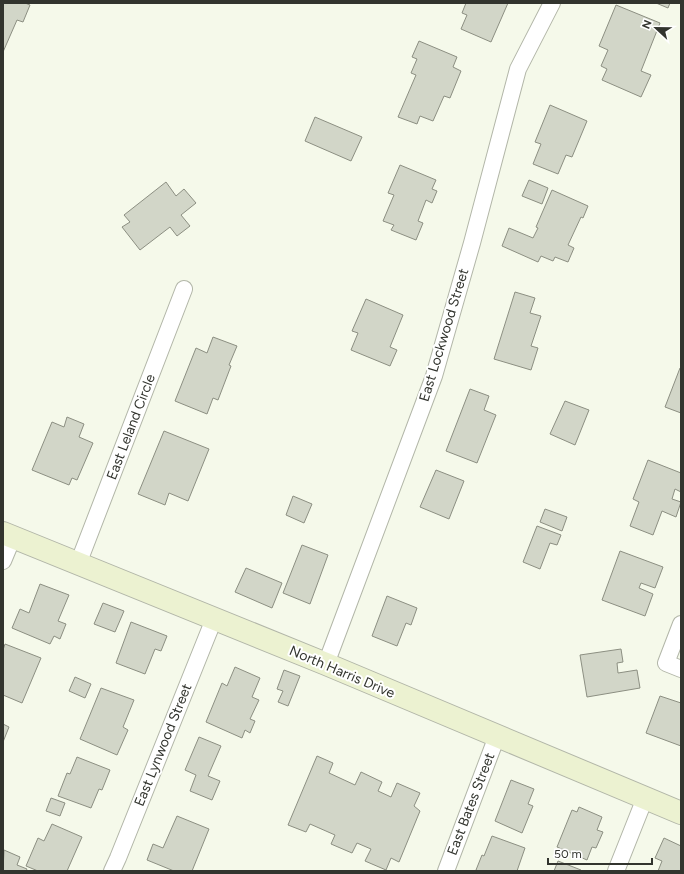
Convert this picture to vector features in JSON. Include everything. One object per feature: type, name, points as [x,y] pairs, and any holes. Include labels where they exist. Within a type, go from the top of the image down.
[{"type":"street","name":"East Lockwood Street","points":[[326,664],[434,376],[470,250],[518,70],[552,3]]},
{"type":"street","name":"East Leland Circle","points":[[78,564],[184,290]]},
{"type":"street","name":"North Harris Drive","points":[[8,535],[326,664],[681,812]]},
{"type":"street","points":[[3,561],[8,535]]},
{"type":"street","name":"East Lynwood Street","points":[[112,871],[214,619]]},
{"type":"street","points":[[674,666],[681,624]]},
{"type":"street","name":"East Bates Street","points":[[446,871],[496,736]]},
{"type":"street","points":[[616,871],[645,798]]},
{"type":"building","points":[[3,3],[25,3],[30,5],[23,22],[17,20],[3,52]]},
{"type":"building","points":[[466,3],[508,3],[491,42],[461,29],[467,15],[462,13]]},
{"type":"building","points":[[656,3],[670,3],[668,8]]},
{"type":"building","points":[[616,5],[660,23],[641,71],[651,75],[641,97],[602,80],[607,69],[601,66],[608,50],[599,46]]},
{"type":"building","points":[[419,41],[457,57],[453,67],[461,71],[450,98],[444,96],[433,121],[420,116],[417,124],[398,117],[416,75],[411,73],[417,59],[412,57]]},
{"type":"building","points":[[550,105],[587,121],[572,157],[566,155],[558,174],[533,164],[541,144],[535,142]]},
{"type":"building","points":[[315,117],[362,137],[351,161],[305,141]]},
{"type":"building","points":[[400,165],[436,180],[432,189],[437,191],[432,203],[426,200],[418,221],[423,223],[416,240],[391,230],[394,225],[383,221],[394,195],[388,193]]},
{"type":"building","points":[[529,180],[548,188],[542,204],[522,196]]},
{"type":"building","points":[[166,182],[176,196],[184,189],[196,203],[181,215],[190,226],[177,236],[170,227],[140,250],[122,227],[130,222],[124,215]]},
{"type":"building","points":[[552,190],[588,206],[583,218],[581,217],[568,245],[574,248],[568,262],[555,257],[553,261],[541,256],[538,262],[502,246],[509,228],[533,238],[538,228],[536,227]]},
{"type":"building","points":[[515,292],[535,298],[530,313],[541,316],[531,346],[538,348],[531,370],[494,359]]},
{"type":"building","points":[[366,299],[403,315],[390,347],[397,350],[390,366],[351,350],[358,333],[352,331]]},
{"type":"building","points":[[213,337],[237,346],[229,365],[231,366],[218,400],[213,398],[207,414],[175,401],[196,348],[207,353]]},
{"type":"building","points":[[681,368],[681,413],[665,407]]},
{"type":"building","points":[[470,389],[489,396],[484,410],[496,415],[477,463],[446,451]]},
{"type":"building","points":[[565,401],[589,410],[575,445],[550,434]]},
{"type":"building","points":[[67,417],[84,424],[79,437],[93,443],[77,480],[72,478],[69,485],[32,470],[52,422],[64,427]]},
{"type":"building","points":[[164,431],[209,449],[188,501],[169,493],[165,505],[138,494]]},
{"type":"building","points":[[648,460],[681,473],[681,492],[675,489],[672,499],[681,502],[676,517],[662,511],[653,535],[630,526],[639,502],[633,499]]},
{"type":"building","points":[[436,470],[464,481],[449,519],[420,507]]},
{"type":"building","points":[[293,496],[312,504],[304,523],[286,515]]},
{"type":"building","points":[[545,509],[567,517],[562,531],[540,522]]},
{"type":"building","points":[[537,526],[561,535],[557,545],[550,543],[540,569],[523,562]]},
{"type":"building","points":[[302,545],[328,555],[310,604],[283,593]]},
{"type":"building","points":[[620,551],[663,567],[655,588],[641,583],[639,588],[653,594],[645,616],[602,600]]},
{"type":"building","points":[[246,568],[282,583],[272,608],[235,592]]},
{"type":"building","points":[[40,584],[69,595],[58,621],[66,624],[60,639],[54,636],[50,644],[12,628],[20,609],[29,613]]},
{"type":"building","points":[[387,596],[417,608],[411,625],[406,623],[397,646],[372,636]]},
{"type":"building","points":[[103,603],[124,611],[115,632],[94,624]]},
{"type":"building","points":[[131,622],[167,636],[161,651],[155,649],[145,674],[116,663]]},
{"type":"building","points":[[5,644],[41,658],[22,703],[3,695],[3,650]]},
{"type":"building","points":[[621,649],[623,662],[617,663],[618,673],[637,670],[640,688],[587,697],[580,655]]},
{"type":"building","points":[[235,667],[260,678],[252,697],[259,700],[250,719],[255,721],[250,733],[245,730],[242,738],[206,722],[222,683],[227,686]]},
{"type":"building","points":[[284,670],[300,676],[288,706],[278,702],[283,691],[277,689]]},
{"type":"building","points":[[75,677],[91,684],[85,698],[69,691]]},
{"type":"building","points":[[101,688],[134,700],[123,727],[128,730],[117,755],[80,739]]},
{"type":"building","points":[[660,696],[681,703],[681,746],[646,733]]},
{"type":"building","points":[[3,724],[9,727],[3,742]]},
{"type":"building","points":[[199,737],[221,746],[208,776],[220,781],[212,800],[190,791],[196,775],[185,770]]},
{"type":"building","points":[[317,756],[333,763],[329,773],[355,785],[361,772],[382,782],[378,791],[391,797],[397,783],[420,793],[414,806],[420,811],[399,862],[391,858],[386,870],[365,861],[371,849],[357,843],[352,853],[331,844],[335,835],[310,824],[306,832],[288,825]]},
{"type":"building","points":[[77,757],[110,770],[102,790],[99,789],[91,808],[58,796],[67,773],[70,774]]},
{"type":"building","points":[[511,780],[534,789],[528,804],[533,806],[522,833],[495,821]]},
{"type":"building","points":[[51,798],[65,803],[60,816],[46,811]]},
{"type":"building","points":[[579,807],[602,817],[597,830],[603,832],[596,848],[592,847],[587,860],[557,847],[572,810],[577,812]]},
{"type":"building","points":[[177,816],[209,829],[192,871],[174,871],[147,860],[153,844],[163,848]]},
{"type":"building","points":[[52,824],[82,837],[67,871],[38,871],[26,866],[38,838],[44,841]]},
{"type":"building","points":[[492,836],[525,848],[517,871],[476,870],[482,855],[484,856]]},
{"type":"building","points":[[664,838],[681,846],[681,871],[658,871],[662,861],[655,858]]},
{"type":"building","points":[[4,850],[20,857],[17,865],[27,869],[26,871],[3,871]]},
{"type":"building","points":[[558,861],[581,870],[554,871]]}]
